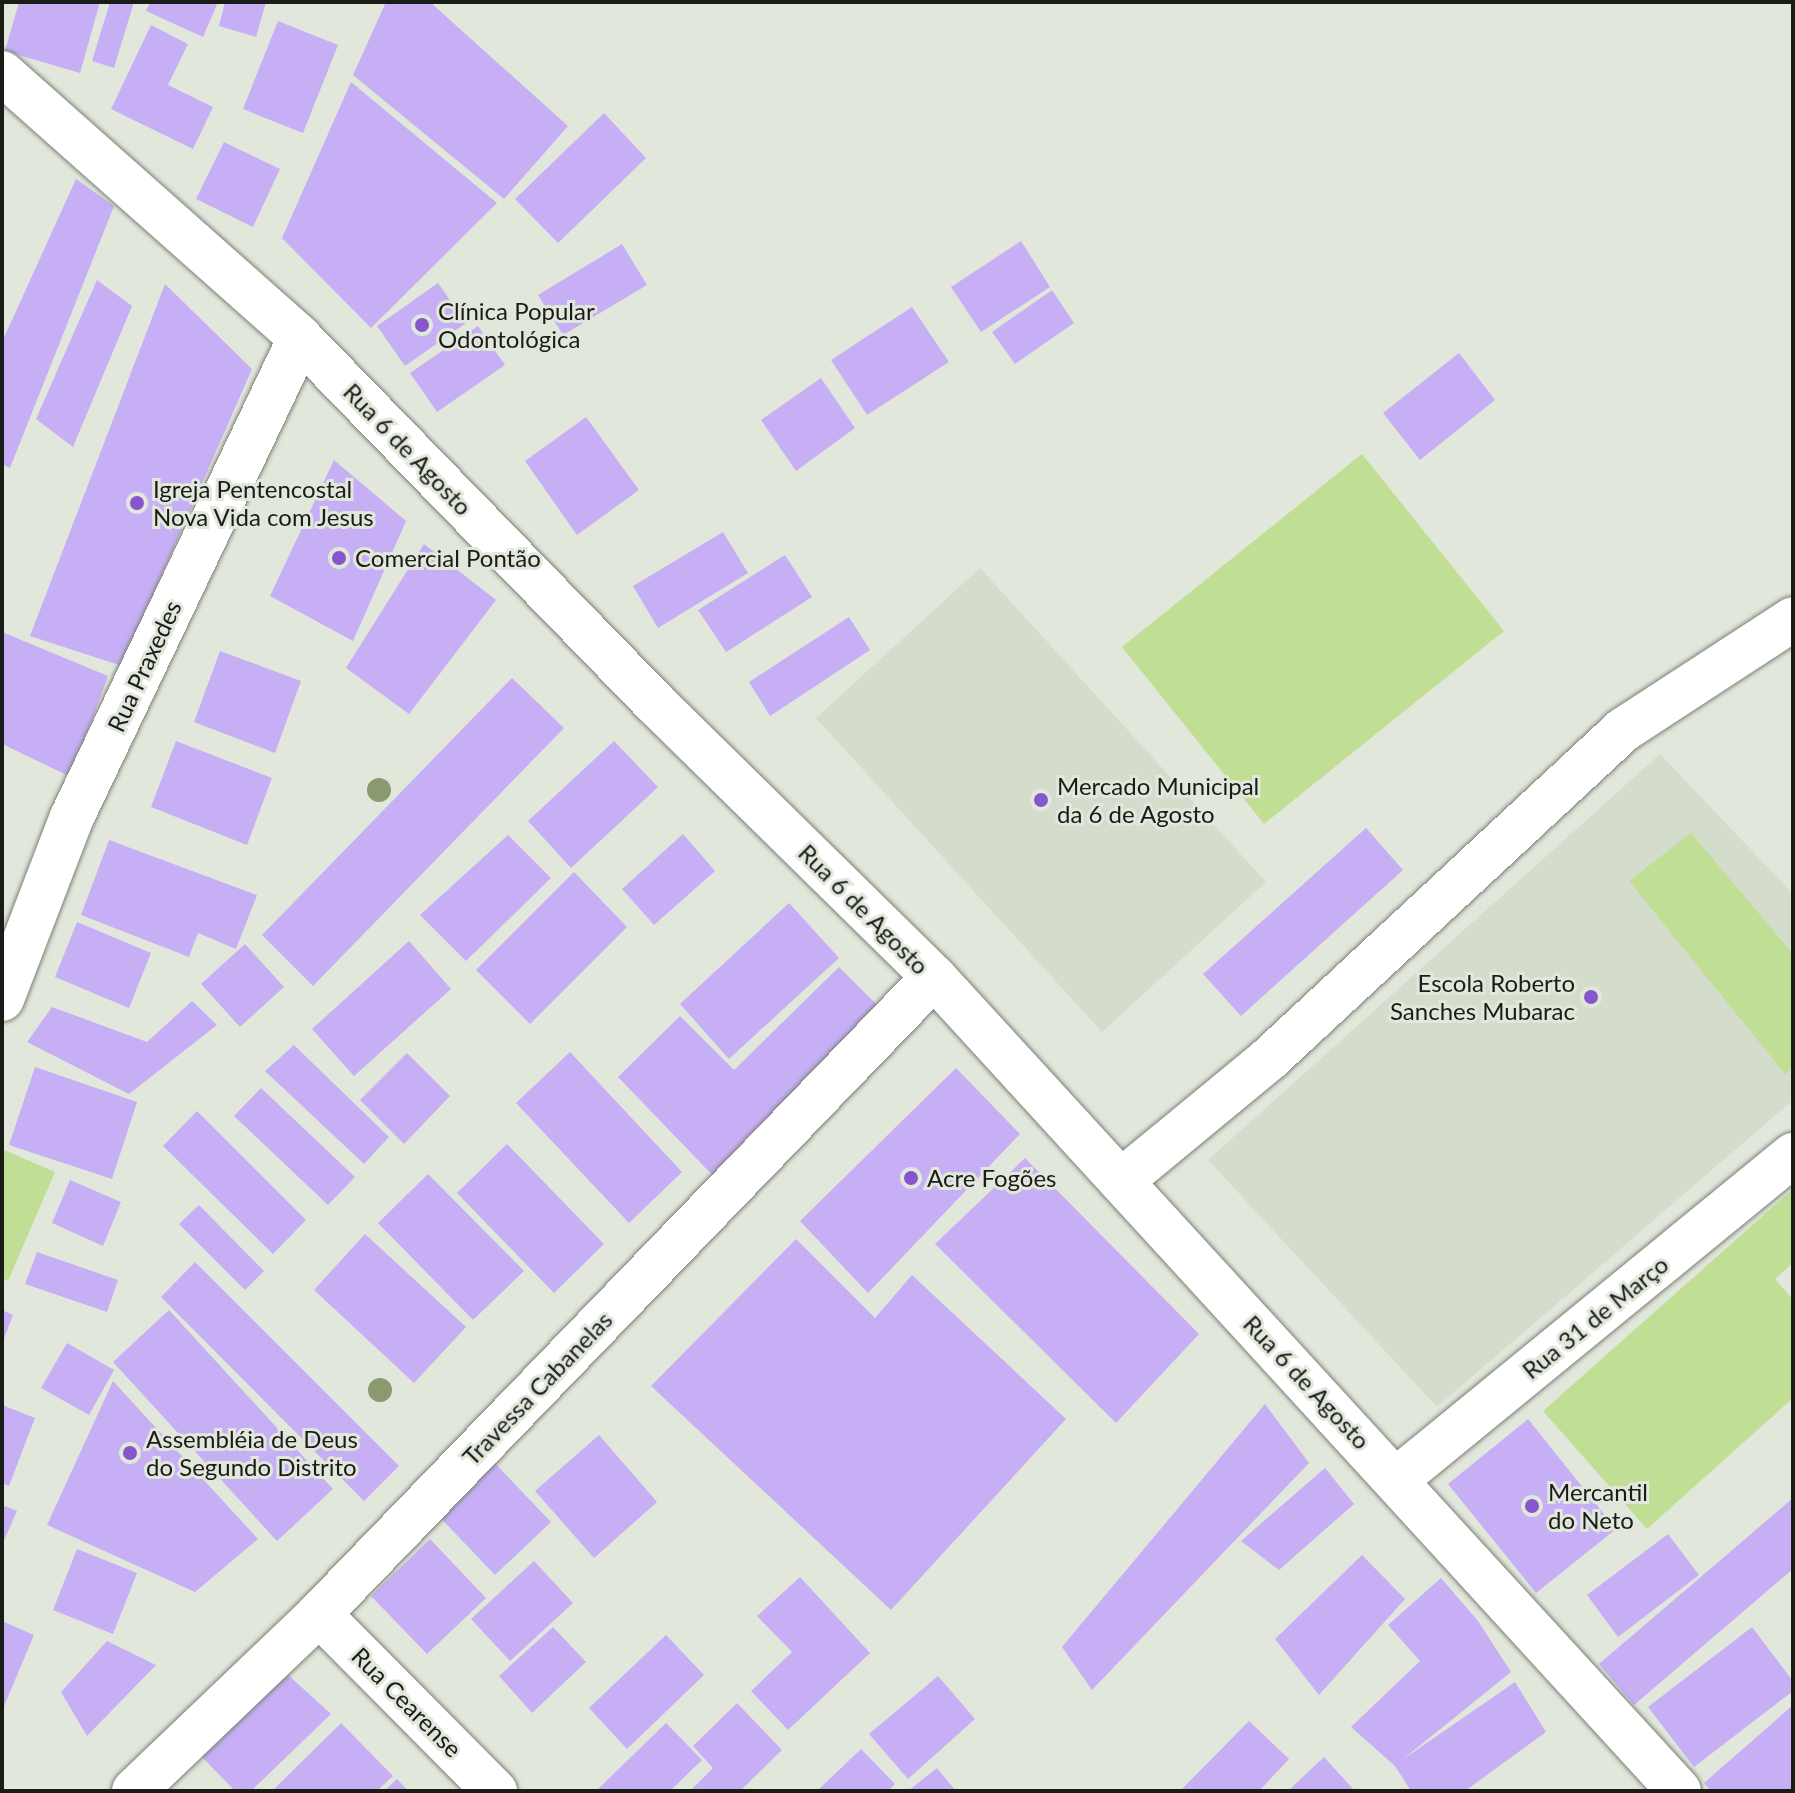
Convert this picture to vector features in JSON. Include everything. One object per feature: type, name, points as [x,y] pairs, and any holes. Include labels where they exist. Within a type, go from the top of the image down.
[{"type":"street","name":"Rua 6 de Agosto","points":[[2,73],[300,338],[653,701],[934,977],[1397,1479],[1679,1791]]},
{"type":"street","name":"Rua Praxedes","points":[[2,999],[72,817],[300,338]]},
{"type":"street","points":[[1121,1181],[1269,1059],[1623,730],[1793,619]]},
{"type":"street","name":"Travessa Cabanelas","points":[[134,1791],[319,1614],[934,977]]},
{"type":"street","name":"Rua 31 de Março","points":[[1397,1479],[1793,1155]]},
{"type":"street","name":"Rua Cearense","points":[[319,1614],[495,1791]]},
{"type":"shaded area","name":"Mercado Municipal da 6 de Agosto","points":[[980,568],[1266,882],[1102,1032],[816,718]]},
{"type":"shaded area","name":"Escola Roberto Sanches Mubarac","points":[[1660,754],[1793,894],[1793,1100],[1437,1407],[1208,1160]]},
{"type":"green space","points":[[1362,454],[1504,631],[1264,824],[1122,647]]},
{"type":"green space","points":[[1691,833],[1793,954],[1793,1068],[1785,1074],[1629,881]]},
{"type":"green space","points":[[2,1149],[55,1172],[8,1281],[2,1278]]},
{"type":"green space","points":[[1793,1189],[1793,1263],[1775,1279],[1793,1300],[1793,1398],[1647,1529],[1543,1411]]},
{"type":"building","points":[[19,2],[100,2],[80,73],[5,51]]},
{"type":"building","points":[[110,2],[134,2],[114,68],[92,61]]},
{"type":"building","points":[[150,2],[218,2],[203,37],[146,11]]},
{"type":"building","points":[[225,2],[266,2],[256,37],[219,26]]},
{"type":"building","points":[[386,2],[430,2],[568,126],[504,199],[353,75]]},
{"type":"building","points":[[278,21],[338,45],[303,133],[243,109]]},
{"type":"building","points":[[151,25],[188,44],[168,85],[213,107],[193,149],[111,109]]},
{"type":"building","points":[[351,82],[497,203],[371,328],[282,238]]},
{"type":"building","points":[[604,113],[646,158],[558,243],[515,199]]},
{"type":"building","points":[[224,142],[280,169],[253,227],[196,199]]},
{"type":"building","points":[[76,179],[114,206],[10,468],[2,464],[2,342]]},
{"type":"building","points":[[1021,241],[1050,287],[981,332],[951,287]]},
{"type":"building","points":[[622,244],[647,285],[563,335],[538,295]]},
{"type":"building","points":[[97,280],[132,306],[73,447],[36,419]]},
{"type":"building","name":"Clínica Popular Odontológica","points":[[438,283],[466,323],[405,366],[377,326]]},
{"type":"building","name":"Igreja Pentencostal Nova Vida com Jesus","points":[[165,284],[252,369],[122,666],[30,636]]},
{"type":"building","points":[[1052,290],[1074,323],[1015,364],[992,332]]},
{"type":"building","points":[[912,307],[949,362],[867,415],[831,360]]},
{"type":"building","points":[[478,326],[505,365],[437,412],[410,373]]},
{"type":"building","points":[[1459,353],[1495,400],[1420,460],[1383,413]]},
{"type":"building","points":[[821,378],[855,428],[796,471],[761,420]]},
{"type":"building","points":[[586,417],[639,490],[577,535],[525,461]]},
{"type":"building","name":"Comercial Pontão","points":[[334,460],[406,521],[353,641],[270,596]]},
{"type":"building","points":[[723,532],[748,573],[658,628],[633,586]]},
{"type":"building","points":[[424,544],[496,600],[409,714],[346,668]]},
{"type":"building","points":[[785,555],[812,597],[726,652],[698,610]]},
{"type":"building","points":[[849,617],[870,650],[770,716],[749,682]]},
{"type":"building","points":[[2,632],[108,676],[71,777],[2,744]]},
{"type":"building","points":[[220,651],[301,681],[275,753],[194,722]]},
{"type":"building","points":[[512,678],[564,728],[313,986],[262,935]]},
{"type":"building","points":[[176,741],[272,778],[247,845],[151,807]]},
{"type":"building","points":[[614,741],[658,787],[571,868],[528,821]]},
{"type":"building","points":[[1366,828],[1403,870],[1241,1016],[1203,974]]},
{"type":"building","points":[[683,834],[715,871],[654,925],[622,889]]},
{"type":"building","points":[[508,835],[551,878],[466,961],[420,915]]},
{"type":"building","points":[[109,840],[257,895],[236,949],[198,933],[189,957],[81,915]]},
{"type":"building","points":[[574,872],[627,927],[530,1024],[476,970]]},
{"type":"building","points":[[789,903],[839,958],[729,1059],[680,1004]]},
{"type":"building","points":[[77,922],[151,953],[129,1008],[55,977]]},
{"type":"building","points":[[409,941],[451,989],[354,1076],[312,1029]]},
{"type":"building","points":[[245,944],[284,987],[240,1027],[201,984]]},
{"type":"building","points":[[839,967],[889,1017],[720,1183],[618,1077],[680,1016],[734,1070]]},
{"type":"building","points":[[192,1001],[217,1025],[129,1094],[27,1042],[52,1007],[147,1042]]},
{"type":"building","points":[[294,1045],[389,1137],[364,1164],[265,1071]]},
{"type":"building","points":[[570,1052],[682,1172],[629,1223],[516,1103]]},
{"type":"building","points":[[407,1053],[450,1096],[404,1144],[360,1100]]},
{"type":"building","points":[[35,1067],[137,1102],[112,1179],[9,1145]]},
{"type":"building","name":"Acre Fogões","points":[[956,1068],[1020,1134],[868,1293],[800,1221]]},
{"type":"building","points":[[261,1088],[355,1177],[328,1205],[234,1116]]},
{"type":"building","points":[[197,1111],[306,1220],[273,1254],[163,1146]]},
{"type":"building","points":[[507,1144],[604,1244],[554,1293],[457,1193]]},
{"type":"building","points":[[1025,1158],[1199,1334],[1116,1423],[935,1244]]},
{"type":"building","points":[[428,1174],[524,1271],[473,1320],[378,1223]]},
{"type":"building","points":[[70,1180],[121,1202],[103,1246],[52,1223]]},
{"type":"building","points":[[199,1205],[264,1271],[245,1290],[179,1224]]},
{"type":"building","points":[[365,1234],[466,1327],[414,1383],[314,1290]]},
{"type":"building","points":[[796,1239],[875,1318],[912,1275],[1066,1419],[891,1610],[651,1386]]},
{"type":"building","points":[[37,1252],[118,1280],[107,1312],[25,1284]]},
{"type":"building","points":[[195,1262],[399,1466],[364,1501],[161,1297]]},
{"type":"building","points":[[2,1310],[13,1315],[2,1344]]},
{"type":"building","points":[[169,1310],[333,1489],[277,1541],[113,1362]]},
{"type":"building","points":[[67,1343],[114,1370],[89,1415],[41,1388]]},
{"type":"building","name":"Assembléia de Deus do Segundo Distrito","points":[[113,1381],[258,1539],[195,1592],[47,1525]]},
{"type":"building","points":[[1265,1404],[1309,1463],[1092,1690],[1062,1647]]},
{"type":"building","points":[[2,1405],[35,1418],[9,1486],[2,1483]]},
{"type":"building","name":"Mercantil do Neto","points":[[1528,1419],[1616,1529],[1536,1593],[1448,1484]]},
{"type":"building","points":[[599,1435],[657,1502],[594,1558],[535,1491]]},
{"type":"building","points":[[487,1455],[551,1522],[495,1575],[432,1509]]},
{"type":"building","points":[[1325,1468],[1354,1504],[1279,1570],[1241,1541]]},
{"type":"building","points":[[1793,1498],[1793,1569],[1634,1705],[1599,1664]]},
{"type":"building","points":[[2,1505],[17,1511],[2,1545]]},
{"type":"building","points":[[1668,1534],[1699,1575],[1618,1637],[1587,1595]]},
{"type":"building","points":[[430,1539],[486,1598],[427,1654],[371,1596]]},
{"type":"building","points":[[77,1549],[137,1573],[113,1634],[53,1610]]},
{"type":"building","points":[[1362,1555],[1405,1599],[1319,1695],[1275,1639]]},
{"type":"building","points":[[534,1561],[573,1603],[510,1661],[471,1619]]},
{"type":"building","points":[[800,1577],[870,1653],[788,1730],[751,1691],[792,1652],[757,1616]]},
{"type":"building","points":[[1441,1578],[1478,1621],[1511,1672],[1402,1760],[1515,1682],[1546,1732],[1465,1791],[1411,1791],[1395,1766],[1351,1727],[1420,1661],[1388,1625]]},
{"type":"building","points":[[2,1621],[34,1635],[2,1711]]},
{"type":"building","points":[[553,1627],[586,1662],[532,1713],[499,1676]]},
{"type":"building","points":[[1752,1627],[1793,1681],[1793,1691],[1694,1767],[1648,1707]]},
{"type":"building","points":[[666,1635],[704,1675],[627,1749],[589,1708]]},
{"type":"building","points":[[107,1641],[156,1665],[87,1736],[61,1692]]},
{"type":"building","points":[[285,1672],[331,1714],[251,1791],[235,1791],[201,1756]]},
{"type":"building","points":[[938,1676],[975,1719],[908,1779],[869,1734]]},
{"type":"building","points":[[737,1703],[782,1750],[740,1791],[690,1791],[713,1768],[693,1746]]},
{"type":"building","points":[[1793,1705],[1793,1791],[1711,1791],[1704,1783]]},
{"type":"building","points":[[1249,1721],[1289,1759],[1259,1791],[1180,1791]]},
{"type":"building","points":[[341,1723],[393,1776],[377,1791],[272,1791]]},
{"type":"building","points":[[666,1723],[702,1760],[670,1791],[596,1791]]},
{"type":"building","points":[[861,1749],[895,1784],[888,1791],[817,1791]]},
{"type":"building","points":[[1324,1757],[1355,1791],[1288,1791]]},
{"type":"building","points":[[937,1768],[956,1791],[908,1791]]},
{"type":"building","points":[[397,1779],[408,1791],[384,1791]]},
{"type":"place","name":"Clínica Popular Odontológica","points":[[422,325]]},
{"type":"place","name":"Igreja Pentencostal Nova Vida com Jesus","points":[[137,503]]},
{"type":"place","name":"Comercial Pontão","points":[[339,558]]},
{"type":"place","name":"Mercado Municipal da 6 de Agosto","points":[[1041,800]]},
{"type":"place","name":"Escola Roberto Sanches Mubarac","points":[[1591,997]]},
{"type":"place","name":"Acre Fogões","points":[[911,1178]]},
{"type":"place","name":"Assembléia de Deus do Segundo Distrito","points":[[130,1453]]},
{"type":"place","name":"Mercantil do Neto","points":[[1532,1506]]}]
